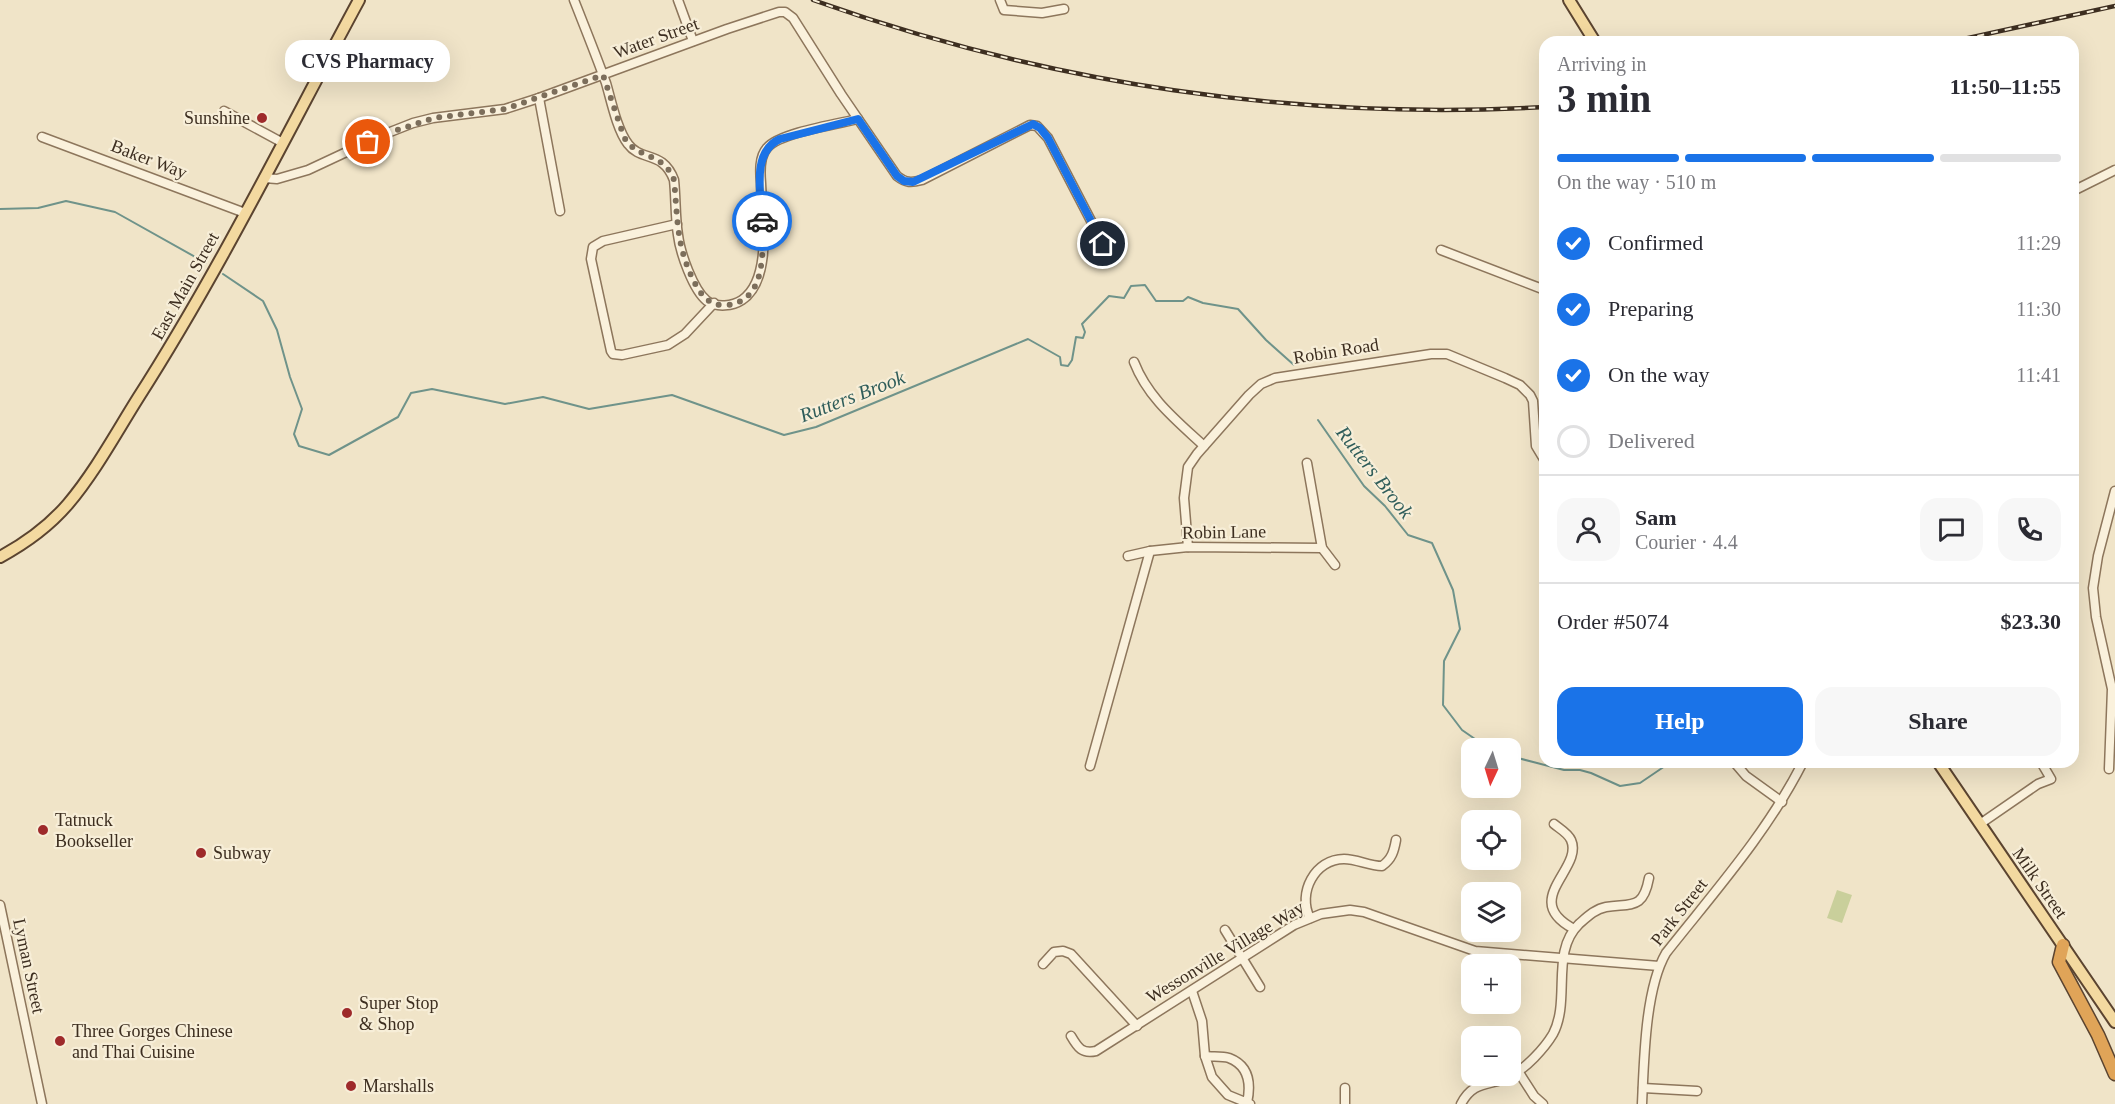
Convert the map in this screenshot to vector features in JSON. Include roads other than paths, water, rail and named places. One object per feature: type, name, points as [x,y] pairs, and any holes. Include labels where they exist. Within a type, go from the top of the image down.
[{"type":"highway","points":[[2063,945],[2059,963],[2094,1028],[2115,1074]]},
{"type":"main road","name":"East Main Street","points":[[0,557],[45,526],[67,504],[86,479],[171,347],[359,0]]},
{"type":"main road","points":[[1569,0],[1590,36]]},
{"type":"main road","name":"Milk Street","points":[[1943,768],[2115,1022]]},
{"type":"street","points":[[574,0],[628,145],[662,162],[671,173],[675,188],[680,248],[706,300],[727,305],[742,300],[751,292],[759,276],[763,248],[760,174],[762,157],[766,148],[789,136],[858,119],[897,176],[908,182],[922,180],[994,142],[1029,125],[1035,125],[1048,138],[1103,244]]},
{"type":"street","points":[[678,0],[693,41]]},
{"type":"street","points":[[1000,0],[1004,10],[1042,13],[1064,9]]},
{"type":"street","name":"Water Street","points":[[264,178],[277,179],[308,170],[413,123],[505,109],[539,98],[774,12],[787,13],[796,23],[858,119]]},
{"type":"street","points":[[539,98],[560,211]]},
{"type":"street","points":[[224,111],[283,143]]},
{"type":"street","name":"Baker Way","points":[[42,137],[245,213]]},
{"type":"street","points":[[2079,188],[2115,170]]},
{"type":"street","points":[[677,224],[603,241],[593,247],[592,264],[611,351],[613,354],[622,355],[668,345],[685,334],[714,303]]},
{"type":"street","points":[[1441,250],[1539,288]]},
{"type":"street","name":"Robin Road","points":[[1188,548],[1185,482],[1188,467],[1249,395],[1261,384],[1275,378],[1431,354],[1447,354],[1505,378],[1520,386],[1530,395],[1536,446],[1539,451]]},
{"type":"street","points":[[1134,362],[1141,380],[1156,400],[1204,446]]},
{"type":"street","points":[[1307,463],[1322,548],[1335,565]]},
{"type":"street","points":[[2109,769],[2112,689],[2096,617],[2093,588],[2098,556],[2115,490]]},
{"type":"street","name":"Robin Lane","points":[[1128,556],[1150,551],[1188,548],[1322,548]]},
{"type":"street","points":[[1090,766],[1150,551]]},
{"type":"street","points":[[1739,768],[1746,776],[1782,802]]},
{"type":"street","name":"Park Street","points":[[1642,1104],[1652,997],[1659,966],[1671,946],[1745,854],[1782,802],[1800,768]]},
{"type":"street","points":[[1980,824],[2038,784],[2051,779],[2045,768]]},
{"type":"street","points":[[1554,824],[1570,838],[1573,850],[1555,886],[1552,901],[1558,917],[1574,929]]},
{"type":"street","points":[[1310,918],[1304,901],[1307,888],[1313,876],[1323,866],[1344,859],[1382,866],[1393,854],[1396,840]]},
{"type":"street","points":[[1521,1068],[1545,1044],[1557,1022],[1564,958],[1568,938],[1574,929],[1597,910],[1636,904],[1645,895],[1649,878]]},
{"type":"street","name":"Lyman Street","points":[[0,905],[42,1104]]},
{"type":"street","name":"Wessonville Village Way","points":[[1071,1036],[1078,1049],[1096,1051],[1242,957],[1310,918],[1336,911],[1364,912],[1475,951],[1659,966]]},
{"type":"street","points":[[1226,930],[1260,987]]},
{"type":"street","points":[[1043,963],[1054,952],[1063,951],[1071,954],[1137,1026]]},
{"type":"street","points":[[1192,991],[1202,1021],[1205,1056],[1212,1077],[1228,1095],[1248,1104],[1250,1082],[1243,1069],[1230,1059],[1205,1056]]},
{"type":"street","points":[[1521,1076],[1534,1096],[1543,1104]]},
{"type":"street","points":[[1461,1104],[1469,1091],[1478,1086]]},
{"type":"street","points":[[1345,1088],[1345,1104]]},
{"type":"street","points":[[1642,1088],[1696,1091]]},
{"type":"waterway","name":"Rutters Brook","points":[[0,209],[38,208],[66,201],[115,212],[206,263]]},
{"type":"waterway","name":"Rutters Brook","points":[[223,274],[263,301],[277,330],[302,409],[294,434],[299,446],[329,455],[398,417],[411,393],[432,389],[505,404],[543,397],[589,409],[672,395],[784,435],[816,427],[1028,339],[1060,357],[1061,365],[1068,366],[1072,360],[1076,337],[1083,338],[1085,332],[1082,324],[1109,296],[1124,298],[1131,286],[1145,285],[1156,301],[1183,301],[1188,297],[1203,303],[1238,309],[1266,340],[1294,365]]},
{"type":"waterway","name":"Rutters Brook","points":[[1318,420],[1364,486],[1385,506],[1408,535],[1432,543],[1453,590],[1460,629],[1444,661],[1443,705],[1462,730],[1474,738]]},
{"type":"waterway","name":"Rutters Brook","points":[[1521,759],[1539,764]]},
{"type":"waterway","name":"Rutters Brook","points":[[1556,768],[1591,773],[1620,786],[1640,783],[1662,768]]},
{"type":"railway","points":[[813,0],[902,29],[992,54],[1082,74],[1174,90],[1266,101],[1359,108],[1452,110],[1539,107]]},
{"type":"railway","points":[[1978,36],[2115,6]]},
{"type":"place","name":"Sunshine","points":[[262,118]]},
{"type":"place","name":"CVS Pharmacy","points":[[368,142]]},
{"type":"place","name":"Tatnuck Bookseller","points":[[43,830]]},
{"type":"place","name":"Subway","points":[[201,853]]},
{"type":"place","name":"Super Stop & Shop","points":[[347,1013]]},
{"type":"place","name":"Three Gorges Chinese and Thai Cuisine","points":[[60,1041]]},
{"type":"place","name":"Marshalls","points":[[351,1086]]}]
